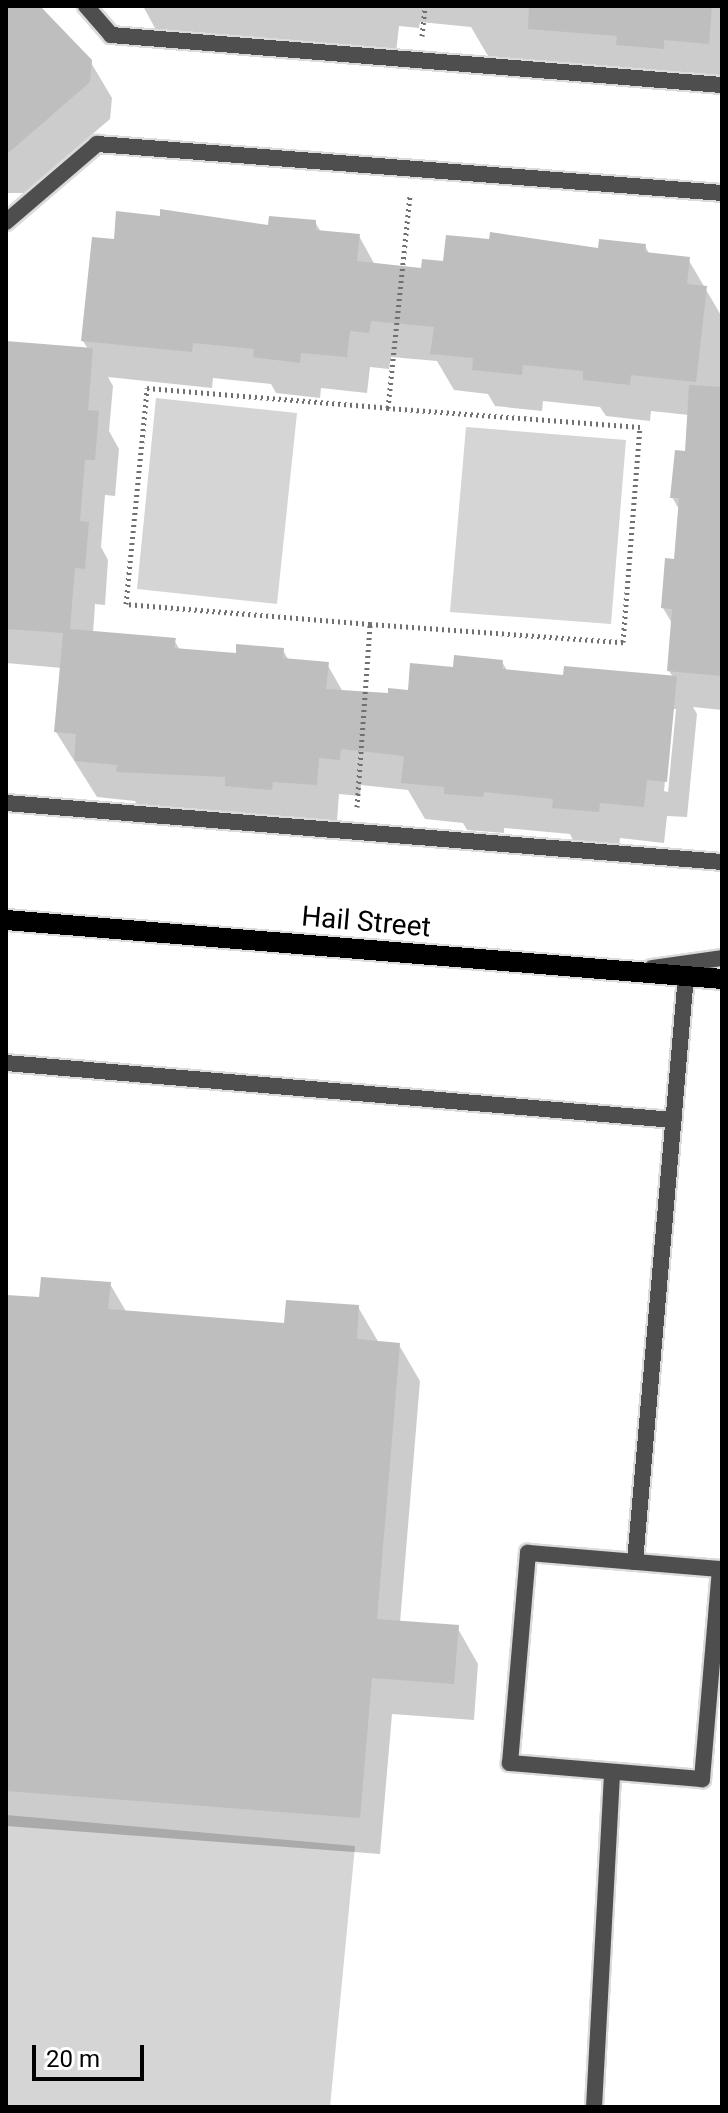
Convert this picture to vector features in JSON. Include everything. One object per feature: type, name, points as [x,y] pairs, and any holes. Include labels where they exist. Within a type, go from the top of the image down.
[{"type":"main road","name":"Hail Street","points":[[6,920],[722,979]]},
{"type":"lane","points":[[86,6],[111,35],[722,85]]},
{"type":"lane","points":[[6,222],[97,144],[722,193]]},
{"type":"lane","points":[[6,803],[722,862]]},
{"type":"lane","points":[[632,971],[722,958]]},
{"type":"lane","points":[[635,1562],[686,976]]},
{"type":"lane","points":[[6,1063],[674,1120]]},
{"type":"lane","points":[[528,1553],[635,1562],[720,1569],[702,1779],[510,1763],[528,1553]]},
{"type":"lane","points":[[594,2107],[612,1772]]},
{"type":"path","points":[[388,408],[413,168]]},
{"type":"path","points":[[147,388],[640,427],[623,642],[370,624],[126,604],[147,388]]},
{"type":"path","points":[[355,832],[370,624]]},
{"type":"shaded area","points":[[156,398],[297,413],[277,604],[137,589]]},
{"type":"shaded area","points":[[466,427],[626,440],[611,624],[450,612]]},
{"type":"shaded area","points":[[6,1815],[355,1846],[330,2107],[6,2107]]},
{"type":"building","points":[[6,6],[40,6],[92,60],[90,82],[6,155]]},
{"type":"building","points":[[529,6],[712,6],[709,44],[664,40],[664,49],[616,45],[617,36],[528,29]]},
{"type":"building","points":[[160,209],[268,225],[269,216],[316,220],[316,230],[360,234],[357,261],[421,268],[422,259],[443,261],[446,235],[489,239],[490,232],[598,248],[599,239],[646,244],[645,252],[690,257],[687,284],[707,286],[696,382],[631,375],[630,385],[583,380],[583,371],[523,365],[522,375],[472,370],[473,358],[430,354],[434,327],[371,321],[369,333],[350,331],[347,357],[301,353],[300,363],[253,357],[254,349],[193,343],[192,352],[81,341],[92,237],[114,239],[116,211],[160,216]]},
{"type":"building","points":[[6,341],[93,348],[88,410],[99,411],[95,460],[85,460],[80,521],[89,522],[85,569],[75,568],[70,629],[176,638],[174,648],[236,653],[236,644],[284,648],[283,658],[329,662],[326,689],[388,693],[388,688],[408,690],[410,663],[453,667],[454,655],[503,660],[502,669],[563,675],[564,666],[677,676],[667,782],[647,780],[644,807],[600,803],[599,812],[552,808],[553,799],[484,792],[483,797],[444,794],[444,787],[401,783],[404,756],[341,749],[340,760],[319,758],[317,785],[273,782],[272,790],[225,786],[225,777],[116,772],[117,765],[74,761],[76,734],[54,732],[63,633],[6,629]]},
{"type":"building","points":[[689,385],[722,387],[722,676],[667,671],[672,609],[661,608],[665,558],[674,559],[679,498],[670,498],[675,450],[685,451]]},
{"type":"building","points":[[41,1277],[111,1282],[108,1309],[284,1323],[286,1300],[359,1305],[357,1339],[400,1343],[377,1619],[459,1625],[454,1684],[372,1678],[360,1818],[6,1791],[6,1295],[39,1297]]}]
